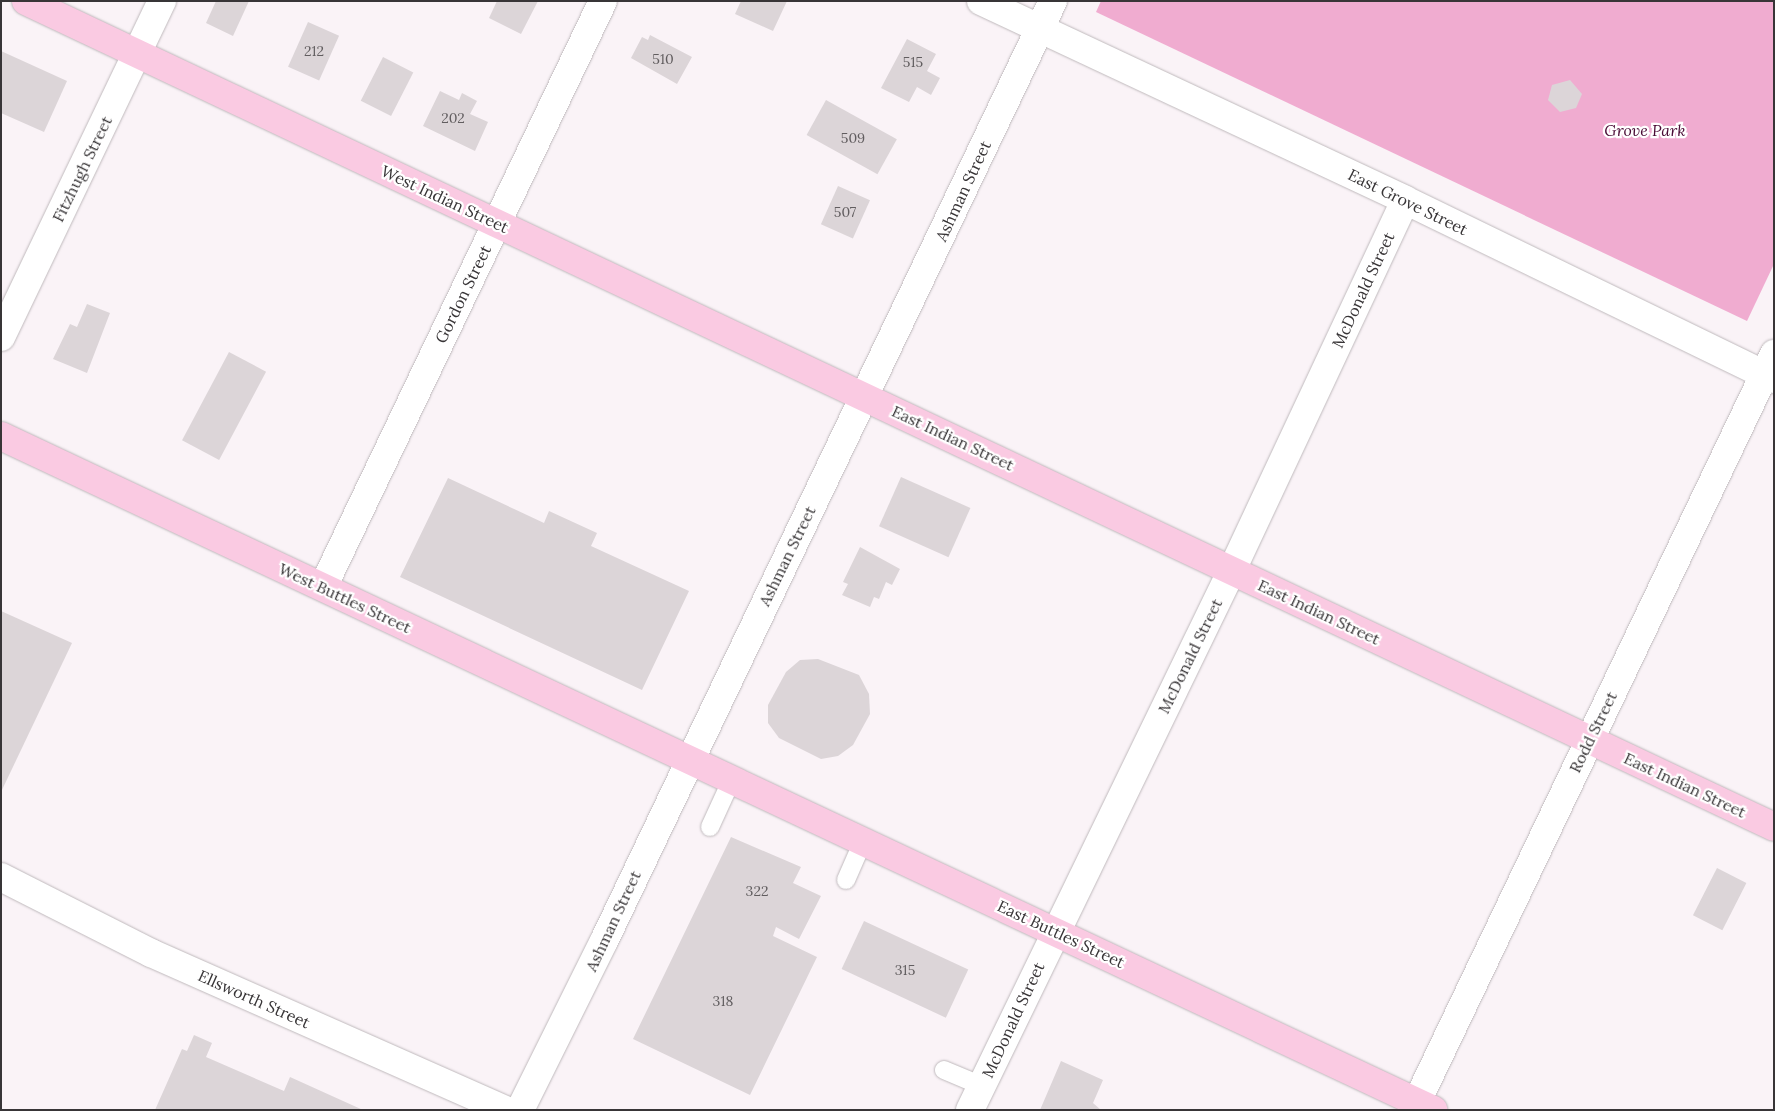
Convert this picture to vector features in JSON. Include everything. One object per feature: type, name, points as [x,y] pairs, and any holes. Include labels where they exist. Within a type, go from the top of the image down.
[{"type":"highway","name":"West Indian Street","points":[[26,1],[864,396]]},
{"type":"highway","name":"East Indian Street","points":[[864,396],[1774,826]]},
{"type":"highway","name":"West Buttles Street","points":[[1,436],[689,759]]},
{"type":"highway","name":"East Buttles Street","points":[[689,759],[1421,1107]]},
{"type":"street","name":"Fitzhugh Street","points":[[1,337],[162,1]]},
{"type":"street","name":"Gordon Street","points":[[323,587],[603,1]]},
{"type":"street","name":"East Grove Street","points":[[981,1],[1771,369]]},
{"type":"street","name":"Ashman Street","points":[[520,1110],[604,941],[689,759],[1053,1]]},
{"type":"street","name":"McDonald Street","points":[[970,1110],[1232,570],[1405,200]]},
{"type":"street","name":"Rodd Street","points":[[1421,1107],[1589,740],[1771,369]]},
{"type":"street","name":"Ellsworth Street","points":[[3,882],[159,957],[505,1110]]},
{"type":"lane","points":[[710,827],[732,779]]},
{"type":"lane","points":[[846,880],[863,841]]},
{"type":"lane","points":[[944,1070],[982,1086]]},
{"type":"green space","name":"Grove Park","points":[[1101,1],[1774,1],[1774,264],[1747,321],[1096,12]]},
{"type":"building","points":[[216,1],[249,1],[233,36],[206,23]]},
{"type":"building","points":[[497,1],[538,1],[521,34],[489,18]]},
{"type":"building","points":[[741,1],[787,1],[773,31],[735,14]]},
{"type":"building","points":[[308,22],[339,36],[319,81],[288,67]]},
{"type":"building","points":[[650,35],[692,57],[677,84],[631,58],[642,37],[648,40]]},
{"type":"building","points":[[907,39],[936,54],[927,71],[940,78],[931,95],[917,87],[909,102],[881,88]]},
{"type":"building","points":[[1,51],[67,81],[44,132],[1,113]]},
{"type":"building","points":[[383,57],[413,72],[391,116],[361,101]]},
{"type":"building","points":[[1570,80],[1582,94],[1576,108],[1560,112],[1548,100],[1552,85]]},
{"type":"building","points":[[440,91],[459,100],[462,93],[477,101],[470,114],[488,122],[475,151],[423,126]]},
{"type":"building","points":[[826,100],[897,139],[877,174],[807,135]]},
{"type":"building","points":[[838,186],[870,200],[853,239],[821,224]]},
{"type":"building","points":[[87,304],[110,313],[87,373],[53,359],[70,324],[77,327]]},
{"type":"building","points":[[229,352],[266,372],[219,460],[182,440]]},
{"type":"building","points":[[901,477],[970,508],[948,557],[879,526]]},
{"type":"building","points":[[448,478],[544,523],[549,511],[597,533],[591,546],[689,591],[642,690],[400,577]]},
{"type":"building","points":[[860,547],[900,569],[892,585],[886,582],[879,599],[874,597],[870,607],[842,595],[848,584],[843,582]]},
{"type":"building","points":[[1,611],[72,643],[1,792]]},
{"type":"building","points":[[818,659],[859,675],[869,694],[870,714],[853,745],[838,756],[821,759],[779,738],[768,723],[768,705],[786,672],[800,660]]},
{"type":"building","points":[[731,837],[801,867],[793,883],[821,896],[799,939],[776,927],[773,936],[817,957],[750,1095],[633,1039]]},
{"type":"building","points":[[1717,868],[1746,883],[1722,930],[1693,915]]},
{"type":"building","points":[[864,921],[968,970],[946,1018],[842,969]]},
{"type":"building","points":[[194,1035],[212,1043],[206,1057],[284,1091],[290,1077],[363,1110],[155,1110],[182,1049],[187,1051]]},
{"type":"building","points":[[1061,1061],[1103,1080],[1093,1103],[1101,1110],[1040,1110]]}]
